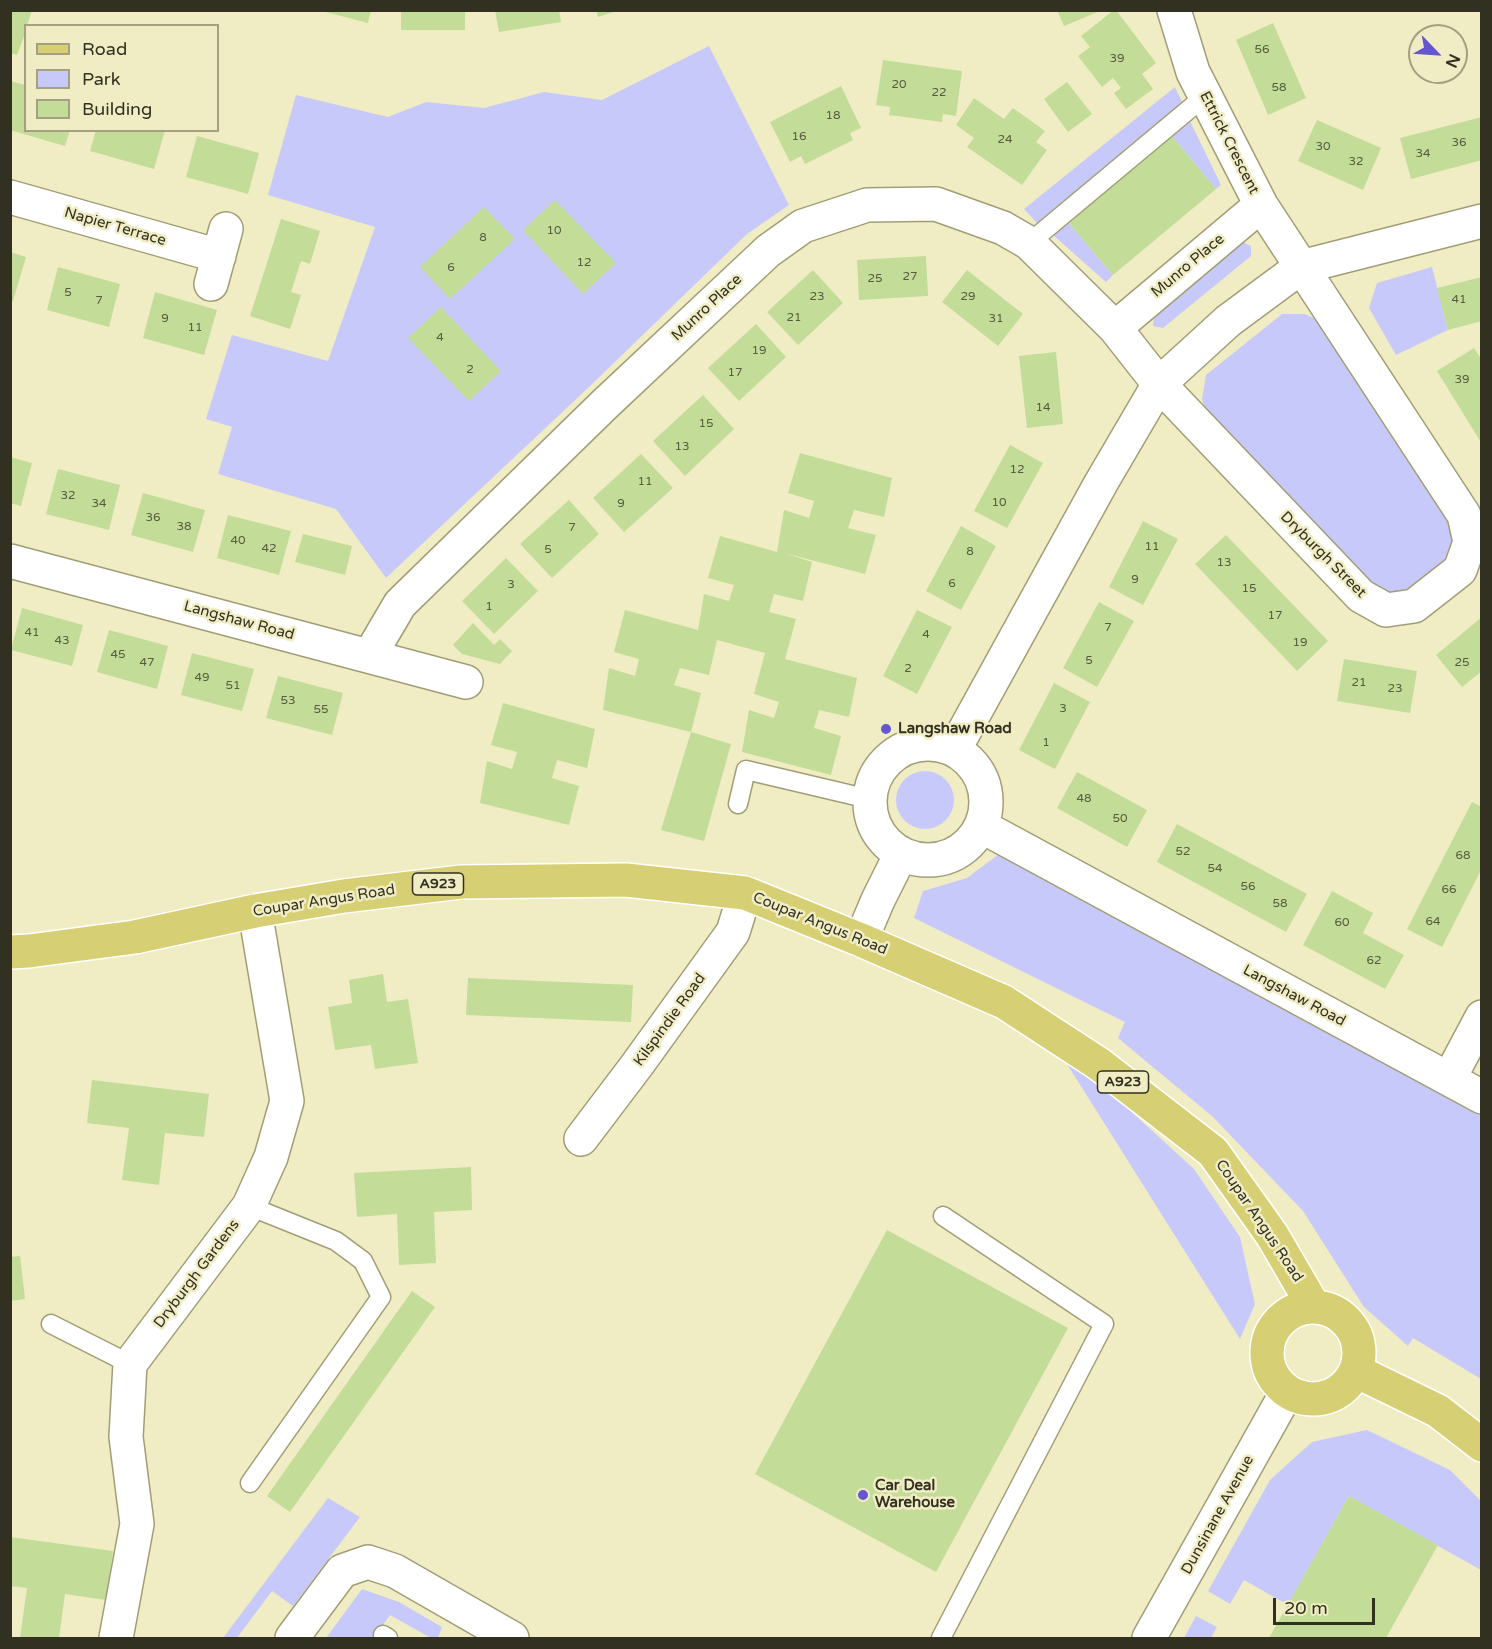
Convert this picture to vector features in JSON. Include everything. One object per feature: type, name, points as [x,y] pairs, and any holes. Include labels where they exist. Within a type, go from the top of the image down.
[{"type":"main road","name":"Coupar Angus Road","points":[[10,952],[135,937],[255,911],[344,896],[460,882],[626,880],[745,893],[1004,1002],[1099,1064],[1213,1152],[1272,1235],[1314,1307]]},
{"type":"main road","points":[[1314,1307],[1329,1309],[1342,1317],[1352,1328],[1358,1342],[1359,1357],[1356,1371],[1347,1385],[1334,1395],[1318,1399],[1302,1398],[1287,1392],[1276,1382],[1269,1368],[1266,1354],[1269,1339],[1276,1326],[1286,1316],[1299,1309],[1314,1307]]},
{"type":"main road","points":[[1356,1371],[1438,1411],[1482,1445]]},
{"type":"street","name":"Ettrick Crescent","points":[[1174,10],[1193,72],[1261,205],[1301,267]]},
{"type":"street","name":"Napier Terrace","points":[[10,197],[219,257]]},
{"type":"street","name":"Munro Place","points":[[370,655],[400,604],[605,404],[759,259],[803,226],[867,205],[936,204],[1003,228],[1029,243],[1115,328],[1159,384]]},
{"type":"street","name":"Munro Place","points":[[1115,328],[1261,205]]},
{"type":"street","points":[[954,750],[1101,483],[1159,384],[1228,321],[1301,267],[1482,221]]},
{"type":"street","name":"Dryburgh Street","points":[[1159,384],[1361,596],[1386,610],[1414,606],[1460,570],[1470,542],[1464,515],[1301,267]]},
{"type":"street","name":"Langshaw Road","points":[[10,561],[466,682]]},
{"type":"street","points":[[917,744],[936,744],[954,750],[969,760],[979,774],[985,791],[986,809],[981,826],[972,840],[957,853],[939,859],[920,860],[901,854],[887,844],[877,831],[871,815],[869,799],[874,780],[884,763],[899,751],[917,744]]},
{"type":"street","name":"Langshaw Road","points":[[981,826],[1482,1097]]},
{"type":"street","points":[[861,940],[901,854]]},
{"type":"street","name":"Kilspindie Road","points":[[581,1139],[733,932],[745,893]]},
{"type":"street","name":"Dryburgh Gardens","points":[[130,1364],[249,1206],[271,1157],[286,1101],[255,911]]},
{"type":"street","points":[[1449,1080],[1482,1017]]},
{"type":"street","points":[[116,1638],[137,1524],[126,1437],[130,1364]]},
{"type":"street","name":"Dunsinane Avenue","points":[[1149,1638],[1287,1392]]},
{"type":"street","points":[[292,1638],[342,1571],[368,1562],[395,1571],[475,1629],[512,1638]]},
{"type":"lane","points":[[1029,243],[1205,96]]},
{"type":"lane","points":[[738,804],[746,770],[869,799]]},
{"type":"lane","points":[[249,1206],[336,1241],[363,1261],[381,1297],[250,1483]]},
{"type":"lane","points":[[941,1638],[1104,1324],[943,1216]]},
{"type":"lane","points":[[51,1324],[130,1364]]},
{"type":"green space","points":[[709,46],[789,205],[747,234],[386,578],[336,509],[218,474],[232,427],[206,419],[232,335],[328,361],[375,227],[268,195],[296,95],[388,117],[426,102],[484,108],[544,92],[602,100]]},
{"type":"green space","points":[[1175,87],[1182,102],[1038,224],[1024,209]]},
{"type":"green space","points":[[1190,121],[1221,185],[1216,189],[1171,135]]},
{"type":"green space","points":[[1068,222],[1113,275],[1106,282],[1053,235]]},
{"type":"green space","points":[[1243,242],[1251,246],[1251,256],[1163,328],[1153,326],[1154,316]]},
{"type":"green space","points":[[1432,267],[1448,330],[1396,355],[1369,308],[1377,283]]},
{"type":"green space","points":[[1282,314],[1305,314],[1322,322],[1451,521],[1452,544],[1442,568],[1415,589],[1392,593],[1372,586],[1209,420],[1202,399],[1206,375]]},
{"type":"green space","points":[[919,771],[931,771],[946,779],[954,794],[954,806],[946,821],[931,829],[919,829],[904,821],[896,806],[896,794],[904,779]]},
{"type":"green space","points":[[999,854],[1481,1116],[1481,1379],[1413,1338],[1408,1346],[1364,1307],[1303,1211],[1213,1117],[1118,1038],[1125,1022],[914,918],[923,891],[967,878]]},
{"type":"green space","points":[[1067,1064],[1101,1084],[1194,1169],[1240,1237],[1255,1304],[1240,1339]]},
{"type":"green space","points":[[1367,1430],[1450,1470],[1481,1501],[1481,1570],[1349,1496],[1288,1605],[1244,1580],[1230,1604],[1208,1591],[1270,1480],[1312,1442]]},
{"type":"green space","points":[[328,1498],[360,1517],[293,1606],[272,1591],[237,1638],[223,1638]]},
{"type":"green space","points":[[362,1589],[399,1602],[442,1627],[438,1638],[431,1638],[390,1615],[374,1638],[326,1638]]},
{"type":"green space","points":[[1196,1616],[1217,1627],[1211,1638],[1184,1638]]},
{"type":"building","points":[[10,10],[32,10],[28,24],[24,24],[24,36],[17,55],[10,53]]},
{"type":"building","points":[[318,10],[371,10],[368,23]]},
{"type":"building","points":[[401,10],[465,10],[465,30],[401,30]]},
{"type":"building","points":[[495,10],[559,10],[561,22],[499,32]]},
{"type":"building","points":[[596,10],[616,10],[616,11],[598,17]]},
{"type":"building","points":[[1057,10],[1100,10],[1100,11],[1064,26]]},
{"type":"building","points":[[1114,10],[1156,63],[1142,74],[1153,89],[1126,109],[1114,93],[1121,88],[1113,78],[1102,87],[1078,56],[1090,47],[1081,36]]},
{"type":"building","points":[[1273,23],[1306,98],[1268,115],[1236,40]]},
{"type":"building","points":[[883,60],[962,71],[956,116],[943,114],[942,122],[889,115],[890,107],[876,105]]},
{"type":"building","points":[[10,81],[24,84],[24,132],[69,132],[65,146],[10,130]]},
{"type":"building","points":[[1067,82],[1092,114],[1068,132],[1044,99]]},
{"type":"building","points":[[841,86],[861,128],[850,133],[853,140],[805,164],[801,156],[790,162],[770,122]]},
{"type":"building","points":[[974,98],[1004,119],[1013,108],[1045,131],[1036,142],[1047,150],[1022,185],[967,147],[974,138],[956,125]]},
{"type":"building","points":[[1482,117],[1482,160],[1411,179],[1400,138]]},
{"type":"building","points":[[1317,120],[1381,148],[1363,190],[1298,161]]},
{"type":"building","points":[[95,132],[164,132],[154,169],[90,151]]},
{"type":"building","points":[[1171,135],[1216,189],[1113,275],[1068,222]]},
{"type":"building","points":[[197,136],[259,153],[248,194],[186,177]]},
{"type":"building","points":[[555,200],[616,263],[583,294],[523,230]]},
{"type":"building","points":[[484,207],[515,239],[450,299],[420,267]]},
{"type":"building","points":[[281,219],[320,231],[310,264],[301,261],[291,292],[301,295],[290,329],[250,316]]},
{"type":"building","points":[[10,252],[26,257],[13,301],[10,300]]},
{"type":"building","points":[[926,256],[928,296],[859,300],[857,260]]},
{"type":"building","points":[[58,267],[120,284],[109,327],[47,310]]},
{"type":"building","points":[[813,270],[843,303],[798,345],[767,312]]},
{"type":"building","points":[[967,270],[1023,314],[998,346],[942,302]]},
{"type":"building","points":[[1482,277],[1482,321],[1448,330],[1437,288]]},
{"type":"building","points":[[155,292],[217,310],[204,355],[143,338]]},
{"type":"building","points":[[441,307],[501,371],[469,401],[408,338]]},
{"type":"building","points":[[756,324],[786,357],[739,401],[708,368]]},
{"type":"building","points":[[1474,348],[1482,360],[1482,444],[1437,371]]},
{"type":"building","points":[[1056,352],[1063,424],[1027,428],[1019,356]]},
{"type":"building","points":[[703,395],[734,429],[685,476],[653,441]]},
{"type":"building","points":[[1010,445],[1043,463],[1007,528],[974,511]]},
{"type":"building","points":[[800,453],[892,478],[884,517],[854,510],[848,528],[876,535],[865,574],[784,553],[812,562],[803,601],[774,594],[769,612],[796,619],[785,659],[857,678],[849,717],[819,710],[814,728],[841,736],[831,775],[742,752],[749,710],[774,718],[779,702],[754,694],[765,653],[717,640],[709,675],[680,668],[674,685],[701,693],[691,732],[603,710],[609,668],[635,676],[639,659],[614,652],[625,610],[698,630],[704,594],[729,601],[734,585],[708,578],[720,536],[777,552],[784,510],[809,518],[814,501],[788,493]]},
{"type":"building","points":[[641,454],[673,488],[624,532],[593,498]]},
{"type":"building","points":[[10,457],[32,463],[21,506],[10,503]]},
{"type":"building","points":[[58,469],[120,485],[109,530],[46,514]]},
{"type":"building","points":[[143,493],[205,510],[193,552],[131,535]]},
{"type":"building","points":[[569,500],[599,534],[552,578],[520,544]]},
{"type":"building","points":[[228,515],[291,531],[279,575],[217,558]]},
{"type":"building","points":[[1143,521],[1178,539],[1143,605],[1109,587]]},
{"type":"building","points":[[961,526],[996,546],[961,610],[926,591]]},
{"type":"building","points":[[303,534],[352,546],[345,575],[295,562]]},
{"type":"building","points":[[1226,535],[1328,641],[1297,671],[1195,564]]},
{"type":"building","points":[[506,558],[538,591],[494,634],[462,601]]},
{"type":"building","points":[[1099,602],[1134,621],[1097,687],[1063,668]]},
{"type":"building","points":[[22,608],[83,625],[72,666],[11,650]]},
{"type":"building","points":[[917,610],[952,627],[917,694],[883,676]]},
{"type":"building","points":[[1482,617],[1482,671],[1462,687],[1436,655]]},
{"type":"building","points":[[473,623],[494,645],[500,639],[512,651],[500,664],[462,654],[453,645]]},
{"type":"building","points":[[109,630],[168,646],[157,689],[97,672]]},
{"type":"building","points":[[192,653],[254,669],[242,711],[181,695]]},
{"type":"building","points":[[1344,659],[1417,671],[1410,713],[1337,701]]},
{"type":"building","points":[[278,676],[343,693],[332,735],[266,718]]},
{"type":"building","points":[[1054,683],[1090,702],[1055,769],[1019,750]]},
{"type":"building","points":[[503,703],[595,729],[587,768],[557,760],[552,778],[579,786],[569,825],[480,803],[487,761],[512,769],[517,752],[491,745]]},
{"type":"building","points":[[691,732],[731,744],[704,841],[661,830]]},
{"type":"building","points":[[1077,772],[1147,810],[1127,847],[1057,808]]},
{"type":"building","points":[[1472,802],[1482,807],[1482,868],[1442,947],[1407,929]]},
{"type":"building","points":[[1177,824],[1307,894],[1286,932],[1157,862]]},
{"type":"building","points":[[1332,891],[1373,913],[1363,933],[1404,955],[1385,989],[1303,945]]},
{"type":"building","points":[[383,974],[387,1002],[408,999],[418,1063],[375,1069],[371,1045],[335,1050],[328,1007],[352,1003],[349,980]]},
{"type":"building","points":[[468,978],[633,985],[631,1022],[466,1015]]},
{"type":"building","points":[[92,1080],[209,1094],[204,1137],[165,1133],[159,1185],[122,1180],[129,1128],[87,1123]]},
{"type":"building","points":[[471,1167],[472,1210],[434,1212],[436,1263],[399,1265],[397,1214],[357,1217],[354,1173]]},
{"type":"building","points":[[887,1230],[1068,1328],[936,1572],[755,1474]]},
{"type":"building","points":[[20,1256],[25,1299],[10,1301],[10,1257]]},
{"type":"building","points":[[412,1291],[435,1307],[290,1512],[267,1496]]},
{"type":"building","points":[[1349,1496],[1438,1545],[1386,1638],[1269,1638]]},
{"type":"building","points":[[10,1537],[113,1551],[106,1600],[65,1594],[59,1638],[20,1638],[27,1588],[10,1586]]},
{"type":"place","name":"Langshaw Road","points":[[886,729]]},
{"type":"place","name":"Car Deal Warehouse","points":[[863,1495]]}]
